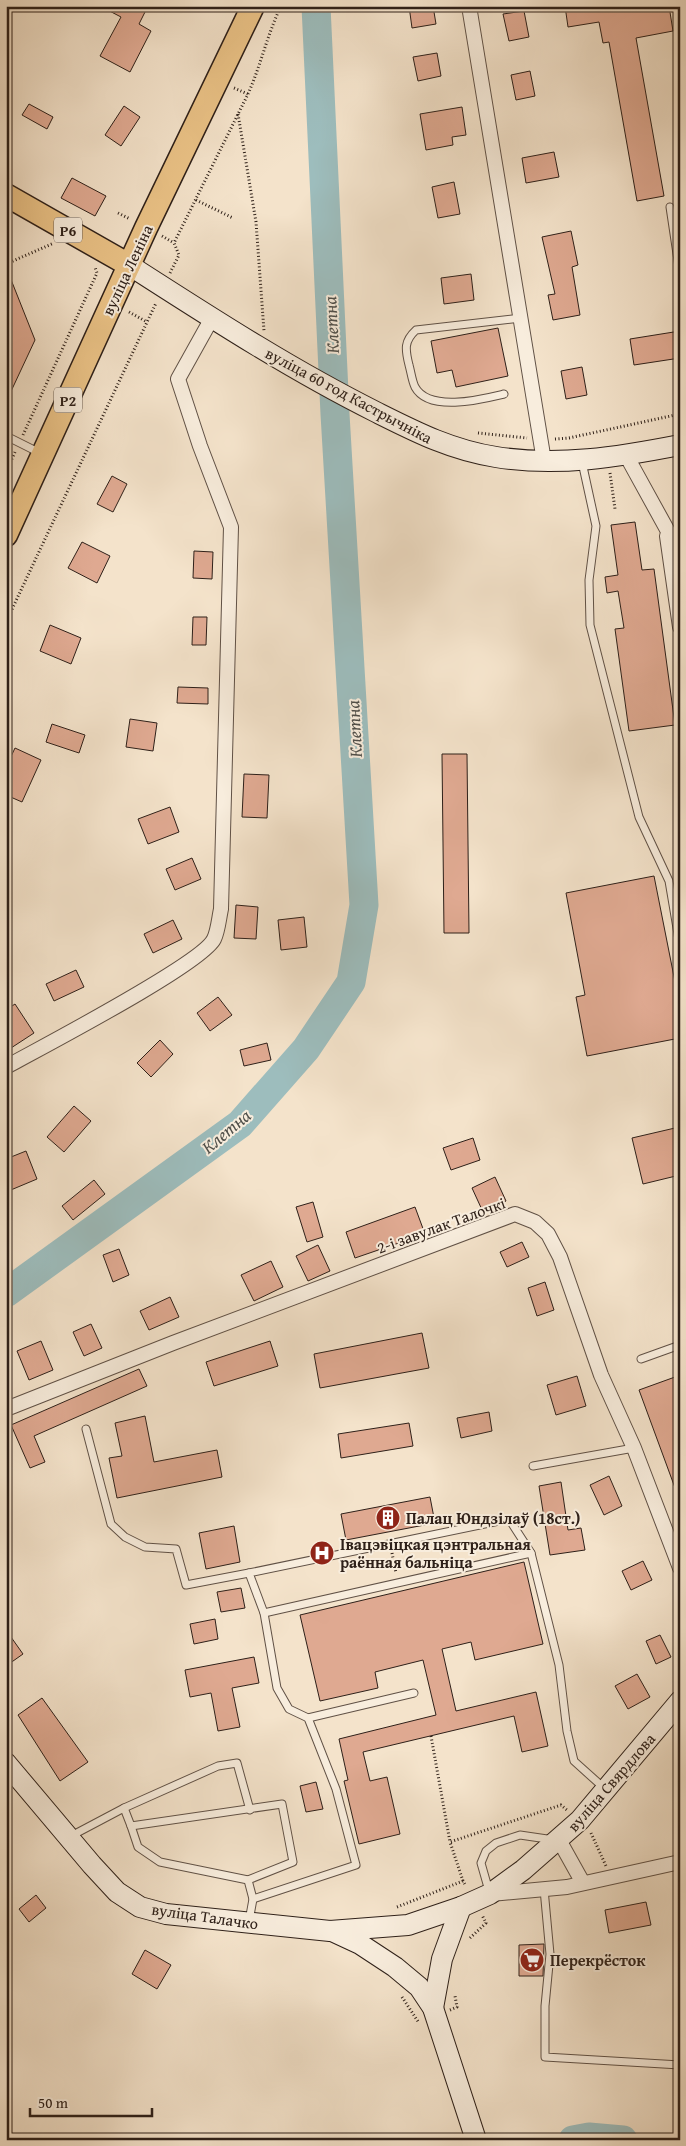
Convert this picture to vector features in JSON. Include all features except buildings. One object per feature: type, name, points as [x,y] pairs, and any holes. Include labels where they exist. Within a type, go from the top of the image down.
[{"type":"main road","name":"вуліца Леніна","points":[[6,535],[129,264],[253,6]]},
{"type":"main road","name":"Р6","points":[[6,195],[129,264]]},
{"type":"street","points":[[469,6],[544,461]]},
{"type":"street","name":"вуліца 60 год Кастрычніка","points":[[129,264],[212,318],[294,367],[351,400],[438,443],[495,457],[544,461],[581,460],[626,455],[680,445]]},
{"type":"street","points":[[6,1067],[162,978],[196,956],[214,940],[220,909],[231,527],[200,446],[178,379],[212,318]]},
{"type":"street","points":[[626,455],[680,554]]},
{"type":"street","points":[[666,527],[680,627]]},
{"type":"street","name":"2-і завулак Талочкі","points":[[6,1409],[173,1343],[515,1214],[535,1222],[548,1234],[560,1256],[601,1375],[634,1448],[680,1568]]},
{"type":"street","name":"вуліца Свярдлова","points":[[408,1925],[461,1907],[490,1894],[559,1840],[580,1820],[680,1701]]},
{"type":"street","name":"вуліца Талачко","points":[[6,1763],[117,1892],[140,1907],[166,1914],[330,1931],[408,1925]]},
{"type":"street","points":[[559,1840],[583,1883]]},
{"type":"street","name":"вуліца Свярдлова","points":[[490,1894],[583,1883],[680,1862]]},
{"type":"street","points":[[433,2008],[442,1959],[461,1907]]},
{"type":"street","points":[[330,1931],[360,1944],[395,1967],[420,1988],[433,2008],[457,2087],[476,2140]]},
{"type":"lane","points":[[6,10],[9,6]]},
{"type":"lane","points":[[670,207],[680,274]]},
{"type":"lane","points":[[504,394],[468,402],[441,401],[426,398],[415,388],[405,348],[408,338],[416,330],[521,318]]},
{"type":"lane","points":[[6,436],[43,455]]},
{"type":"lane","points":[[581,460],[596,526],[589,580],[590,626],[640,817],[669,881],[680,946]]},
{"type":"lane","points":[[641,1359],[680,1345]]},
{"type":"lane","points":[[86,1429],[110,1524],[125,1536],[145,1547],[176,1549],[186,1586],[509,1519],[530,1553],[559,1665],[567,1732],[574,1762],[606,1790]]},
{"type":"lane","points":[[533,1466],[634,1448]]},
{"type":"lane","points":[[264,1613],[530,1553]]},
{"type":"lane","points":[[249,1573],[264,1613],[277,1688],[289,1709],[308,1718],[414,1692]]},
{"type":"lane","points":[[252,1899],[356,1865],[336,1788],[308,1718]]},
{"type":"lane","points":[[68,1837],[124,1808],[218,1766],[238,1763],[250,1810]]},
{"type":"lane","points":[[124,1808],[138,1848],[160,1862],[248,1880],[293,1862],[282,1804],[131,1826]]},
{"type":"lane","points":[[490,1894],[481,1862],[486,1851],[496,1843],[520,1835],[559,1840]]},
{"type":"lane","points":[[248,1880],[252,1899],[249,1922]]},
{"type":"lane","points":[[544,1889],[550,1954],[545,2006],[545,2057],[680,2065]]},
{"type":"path","points":[[6,622],[163,287],[180,255],[174,243],[259,69],[270,28],[281,6]]},
{"type":"path","points":[[238,113],[256,222],[264,334]]},
{"type":"path","points":[[196,200],[233,218]]},
{"type":"path","points":[[6,264],[55,243]]},
{"type":"path","points":[[6,472],[97,273],[92,264],[100,249]]},
{"type":"path","points":[[470,432],[541,439],[569,438],[680,414]]},
{"type":"path","points":[[390,1544],[397,1583]]},
{"type":"path","points":[[432,1736],[450,1842]]},
{"type":"waterway","name":"Клетна","points":[[6,1293],[240,1124],[306,1049],[351,982],[364,905],[335,414],[316,6]]},
{"type":"waterway","points":[[573,2140],[589,2137],[623,2140]]},
{"type":"place","name":"Палац Юндзілаў (18ст.)","points":[[388,1518]]},
{"type":"place","name":"Івацэвіцкая цэнтральная раённая бальніца","points":[[322,1553]]},
{"type":"place","name":"Перекрёсток","points":[[532,1960]]}]
